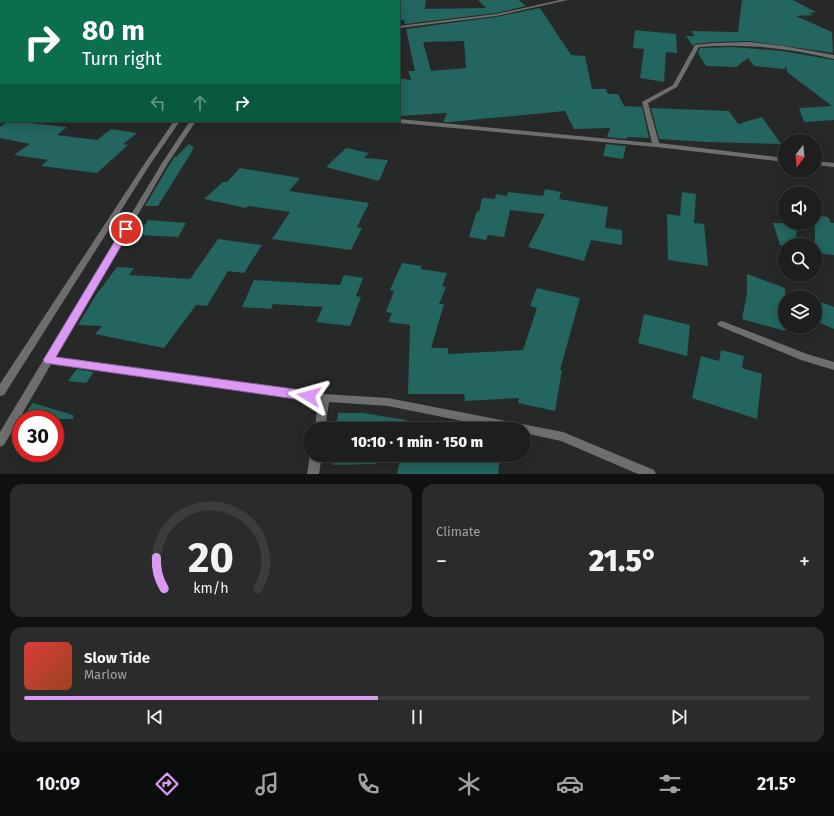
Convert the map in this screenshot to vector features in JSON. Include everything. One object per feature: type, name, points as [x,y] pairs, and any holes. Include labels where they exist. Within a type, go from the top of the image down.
[{"type":"street","points":[[400,27],[496,15],[566,0]]},
{"type":"street","points":[[656,145],[645,102],[675,86],[697,46],[721,43],[774,46],[800,49],[834,57]]},
{"type":"street","points":[[400,121],[656,145],[778,159]]},
{"type":"street","points":[[0,392],[148,163],[176,122]]},
{"type":"street","points":[[0,442],[165,163],[192,122]]},
{"type":"street","points":[[148,163],[165,163]]},
{"type":"street","points":[[822,164],[834,165]]},
{"type":"street","points":[[722,324],[804,357],[834,366]]},
{"type":"street","points":[[49,360],[324,398],[388,402],[489,422]]},
{"type":"street","points":[[321,422],[324,398]]},
{"type":"street","points":[[531,430],[563,437],[650,474]]},
{"type":"street","points":[[313,474],[315,462]]},
{"type":"building","points":[[400,0],[426,0],[425,9],[486,8],[478,0],[519,0],[526,6],[496,13],[405,24],[404,20],[400,20]]},
{"type":"building","points":[[742,0],[793,0],[816,12],[809,13],[814,15],[796,16],[832,32],[833,53],[749,41],[714,42],[695,44],[693,46],[686,36],[695,36],[691,31],[738,32]]},
{"type":"building","points":[[540,8],[571,55],[585,56],[592,89],[606,89],[608,94],[618,94],[624,106],[642,107],[649,138],[627,137],[627,139],[607,137],[610,128],[574,129],[565,111],[450,122],[443,122],[447,113],[400,116],[400,78],[411,80],[408,71],[415,71],[406,29],[496,17]],"holes":[[[464,41],[466,68],[431,71],[423,42]]]},
{"type":"building","points":[[635,30],[676,34],[677,53],[666,52],[664,82],[640,78],[644,49],[633,48]]},
{"type":"building","points":[[733,47],[783,51],[834,60],[834,120],[804,122],[799,108],[832,106],[788,73],[785,65],[785,69],[754,66],[748,58],[736,67],[706,66],[698,53],[700,48]]},
{"type":"building","points":[[651,108],[729,111],[738,124],[762,117],[778,140],[778,144],[706,142],[659,139]]},
{"type":"building","points":[[8,122],[20,122],[67,127],[57,135],[97,140],[111,129],[137,133],[123,144],[128,145],[97,173],[41,166],[48,160],[14,155],[30,144],[0,138],[0,127]]},
{"type":"building","points":[[189,144],[194,148],[158,206],[145,206],[175,156],[176,157]]},
{"type":"building","points":[[606,144],[626,146],[623,159],[603,156]]},
{"type":"building","points":[[346,148],[369,153],[364,158],[388,160],[379,181],[326,167]]},
{"type":"building","points":[[240,168],[300,178],[289,191],[369,203],[357,227],[362,228],[351,250],[272,239],[290,212],[248,206],[246,208],[204,199],[223,182],[227,182]]},
{"type":"building","points":[[545,189],[561,192],[559,199],[608,207],[605,228],[622,230],[622,245],[591,240],[584,261],[528,247],[545,214],[510,210],[504,237],[488,235],[486,240],[469,237],[477,211],[479,212],[482,198],[495,199],[496,194],[507,196],[508,192],[543,196]]},
{"type":"building","points":[[682,192],[696,194],[694,223],[704,224],[708,266],[668,260],[667,214],[680,216]]},
{"type":"building","points":[[822,216],[828,217],[831,223],[834,223],[834,255],[822,254],[822,238],[815,238],[815,230],[822,230]]},
{"type":"building","points":[[148,220],[186,223],[178,237],[138,235]]},
{"type":"building","points":[[773,223],[778,223],[778,230],[797,230],[796,238],[778,239]]},
{"type":"building","points":[[218,239],[262,245],[244,273],[228,271],[207,306],[196,305],[164,348],[95,334],[102,326],[78,325],[96,295],[117,267],[134,268],[129,275],[190,279]]},
{"type":"building","points":[[402,263],[422,266],[420,269],[447,273],[442,286],[446,287],[439,304],[444,304],[431,348],[448,348],[448,354],[523,350],[537,308],[530,306],[537,288],[580,298],[560,370],[562,370],[555,411],[518,403],[519,398],[465,401],[464,394],[408,394],[410,325],[388,322],[392,313],[386,312],[394,291],[390,290]]},
{"type":"building","points":[[747,274],[785,288],[785,290],[778,290],[778,329],[742,319],[747,293]]},
{"type":"building","points":[[344,275],[363,278],[356,296],[361,297],[350,326],[316,322],[323,307],[273,304],[271,309],[242,307],[254,280],[340,285]]},
{"type":"building","points":[[822,303],[834,307],[834,329],[822,324]]},
{"type":"building","points":[[644,314],[690,325],[687,356],[638,343]]},
{"type":"building","points":[[721,350],[744,356],[742,368],[762,374],[757,419],[692,398],[701,356],[719,361]]},
{"type":"building","points":[[77,369],[94,372],[86,383],[68,381]]},
{"type":"building","points":[[33,403],[56,410],[28,410]]},
{"type":"building","points":[[64,412],[73,415],[73,419],[64,419]]},
{"type":"building","points":[[338,413],[363,413],[406,420],[406,422],[337,422]]},
{"type":"building","points":[[333,462],[375,462],[375,464],[333,465]]},
{"type":"building","points":[[400,462],[499,462],[498,474],[397,474]]},
{"type":"route","points":[[126,229],[49,360],[309,396]]}]
